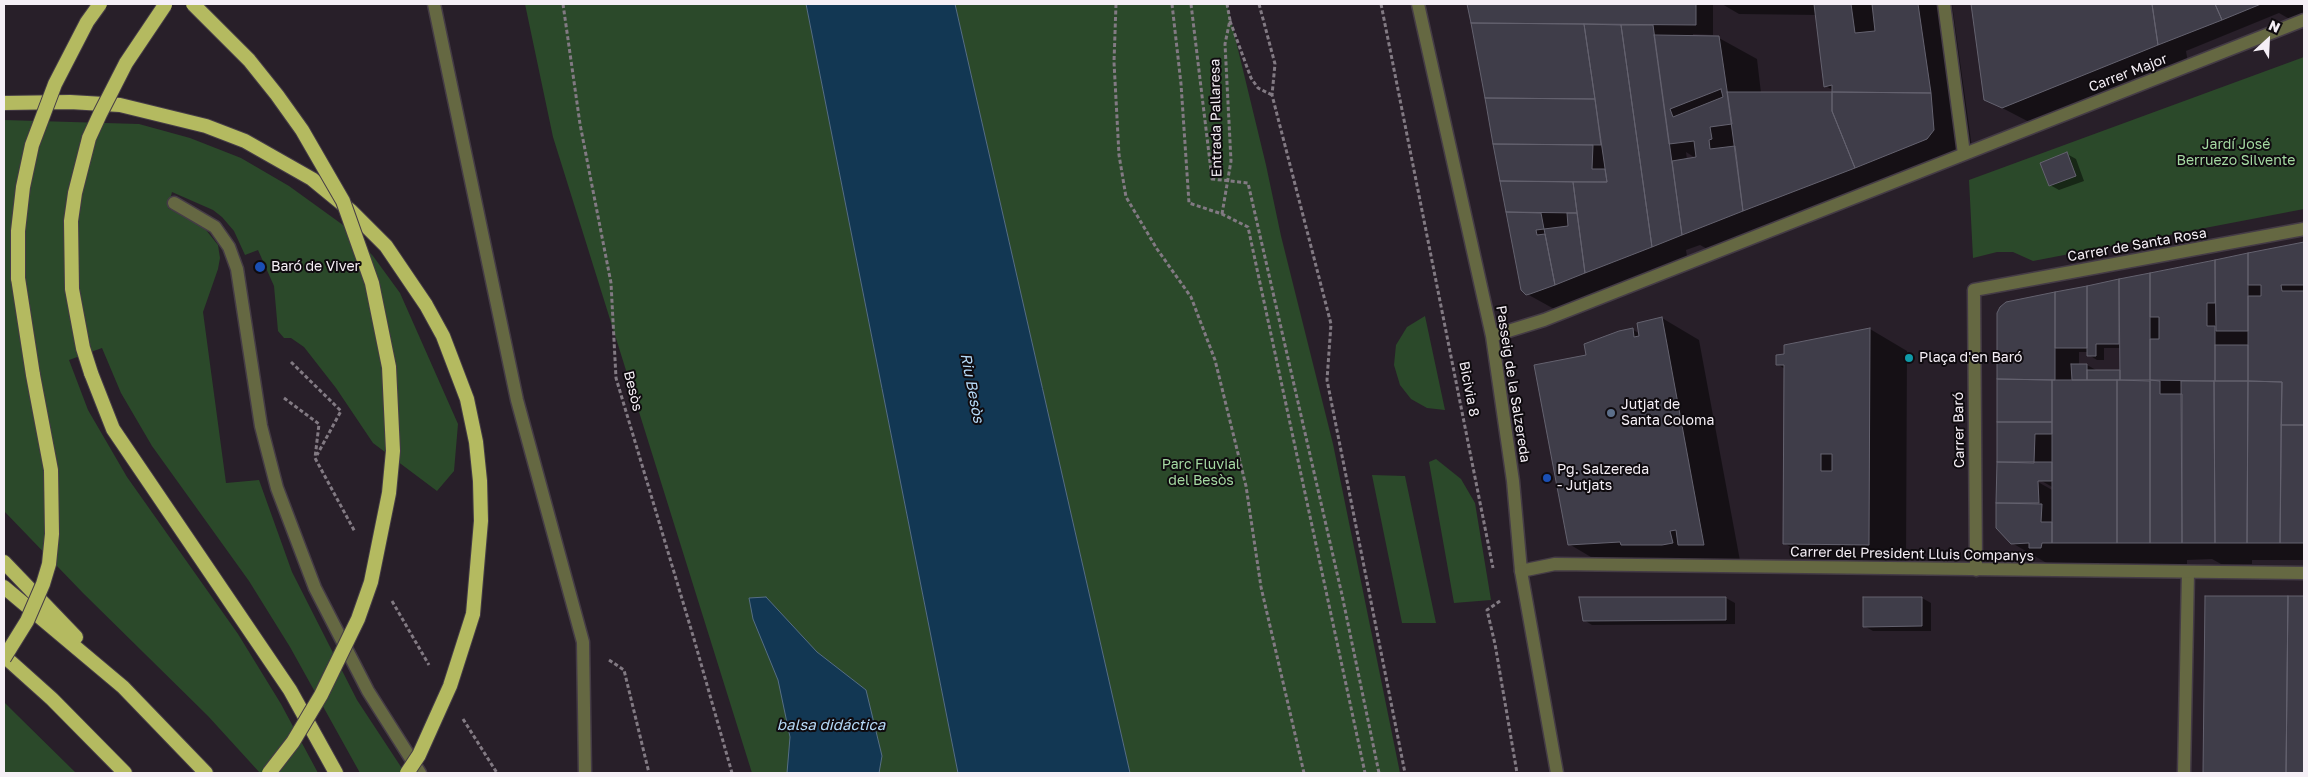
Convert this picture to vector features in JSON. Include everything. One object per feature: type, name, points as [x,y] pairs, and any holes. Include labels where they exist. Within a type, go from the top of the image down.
[{"type":"highway","points":[[100,4],[87,22],[55,84],[32,146],[18,231],[18,278],[33,375],[51,470],[52,534],[49,564],[43,584],[27,621],[4,657],[52,699],[125,773]]},
{"type":"highway","points":[[166,4],[126,63],[100,114],[89,138],[75,192],[71,221],[72,289],[83,348],[113,429],[290,690],[336,773]]},
{"type":"highway","points":[[193,4],[249,60],[277,94],[302,130],[342,201],[372,283],[389,367],[393,451],[390,493],[371,582],[345,649],[322,695],[293,742],[269,773]]},
{"type":"highway","points":[[4,103],[70,102],[120,105],[206,126],[245,141],[312,179],[351,210],[386,246],[426,305],[443,336],[467,399],[476,442],[480,481],[480,530],[472,614],[450,686],[419,755],[407,773]]},
{"type":"highway","points":[[4,562],[206,773]]},
{"type":"highway","points":[[4,587],[123,687]]},
{"type":"street","points":[[434,4],[517,400],[582,642],[585,773]]},
{"type":"street","name":"Passeig de la Salzereda","points":[[1418,4],[1492,336],[1513,481],[1521,571],[1557,773]]},
{"type":"street","points":[[1492,336],[1539,322],[1964,154],[1944,4]]},
{"type":"street","name":"Carrer Major","points":[[1964,154],[2304,20]]},
{"type":"street","points":[[174,203],[215,227],[228,247],[237,269],[261,426],[278,488],[315,588],[368,691],[420,773]]},
{"type":"street","name":"Carrer de Santa Rosa","points":[[1974,290],[2304,229]]},
{"type":"street","name":"Carrer Baró","points":[[1974,290],[1976,570]]},
{"type":"street","name":"Carrer del President Lluis Companys","points":[[1521,571],[1555,564],[1976,570],[2304,572]]},
{"type":"street","points":[[2184,773],[2188,572]]},
{"type":"path","name":"Besòs","points":[[562,4],[580,124],[611,283],[616,378],[732,773]]},
{"type":"path","points":[[1116,4],[1114,62],[1118,146],[1126,197],[1157,249],[1191,297],[1215,360],[1246,486],[1261,587],[1304,773]]},
{"type":"path","points":[[1172,4],[1181,84],[1188,203],[1222,214],[1248,227],[1365,773]]},
{"type":"path","points":[[1191,4],[1212,179],[1248,183],[1340,586],[1379,773]]},
{"type":"path","name":"Entrada Pallaresa","points":[[1227,4],[1230,20],[1251,78],[1258,88],[1272,95]]},
{"type":"path","points":[[1259,4],[1275,64],[1272,95],[1331,324],[1327,380],[1405,773]]},
{"type":"path","name":"Bicivia 8","points":[[1381,4],[1494,572]]},
{"type":"path","name":"Entrada Pallaresa","points":[[1222,214],[1231,161],[1225,44],[1230,20]]},
{"type":"path","points":[[291,362],[341,411],[315,458]]},
{"type":"path","points":[[284,398],[319,424],[315,458],[356,534]]},
{"type":"path","points":[[1498,592],[1500,602],[1487,610],[1496,644],[1517,773]]},
{"type":"path","points":[[388,594],[433,673]]},
{"type":"path","points":[[582,642],[624,670],[649,773]]},
{"type":"path","points":[[460,715],[497,773]]},
{"type":"green space","points":[[525,4],[806,4],[958,773],[752,773],[553,137]]},
{"type":"green space","name":"Parc Fluvial del Besòs","points":[[955,4],[1227,4],[1281,236],[1333,444],[1400,773],[1130,773]]},
{"type":"green space","name":"Jardí José Berruezo Silvente","points":[[2304,57],[2304,209],[2033,261],[2013,252],[1997,252],[1973,258],[1969,180]]},
{"type":"green space","points":[[4,120],[139,124],[190,138],[241,158],[289,186],[343,225],[373,256],[400,293],[458,424],[454,471],[437,491],[373,443],[336,388],[304,347],[291,338],[284,338],[278,331],[274,286],[258,250],[245,255],[234,231],[222,217],[213,210],[172,192],[168,208],[202,225],[218,245],[220,258],[218,269],[203,312],[226,483],[259,480],[292,572],[357,700],[405,773],[360,773],[290,647],[249,581],[152,446],[121,393],[102,348],[69,360],[88,410],[127,477],[238,634],[281,704],[318,773],[260,773],[208,716],[83,593],[4,511]]},
{"type":"green space","points":[[1425,316],[1445,410],[1427,408],[1411,399],[1400,385],[1394,365],[1396,345],[1407,327]]},
{"type":"green space","points":[[1436,459],[1461,479],[1475,503],[1491,600],[1454,603],[1429,462]]},
{"type":"green space","points":[[1372,475],[1405,476],[1436,623],[1402,623]]},
{"type":"green space","points":[[4,702],[17,715],[76,773],[4,773]]},
{"type":"water","name":"Riu Besòs","points":[[806,4],[955,4],[1130,773],[958,773]]},
{"type":"water","name":"balsa didáctica","points":[[766,597],[817,652],[866,690],[882,756],[879,773],[787,773],[790,737],[778,680],[753,619],[749,598]]},
{"type":"building","points":[[1467,4],[1696,4],[1696,25],[1471,23]]},
{"type":"building","points":[[1814,4],[1851,4],[1855,33],[1875,31],[1872,4],[1918,4],[1931,93],[1832,92],[1832,85],[1824,87]]},
{"type":"building","points":[[1971,4],[2152,4],[2158,45],[2002,108],[1984,100]]},
{"type":"building","points":[[2152,4],[2215,4],[2222,20],[2158,45]]},
{"type":"building","points":[[2215,4],[2261,4],[2222,20]]},
{"type":"building","points":[[1471,23],[1584,24],[1595,99],[1485,98]]},
{"type":"building","points":[[1584,24],[1621,25],[1652,247],[1585,273],[1573,182],[1607,182]]},
{"type":"building","points":[[1621,25],[1653,25],[1682,235],[1652,247]]},
{"type":"building","points":[[1654,35],[1719,36],[1732,124],[1710,127],[1712,139],[1709,140],[1710,149],[1735,146],[1743,211],[1682,235],[1672,161],[1696,157],[1694,141],[1669,144]],"holes":[[[1721,89],[1723,97],[1673,117],[1670,109]]]},
{"type":"building","points":[[1727,92],[1832,92],[1832,111],[1855,168],[1743,211]]},
{"type":"building","points":[[1832,92],[1931,93],[1934,130],[1927,139],[1855,168],[1832,111]]},
{"type":"building","points":[[1485,98],[1595,99],[1601,145],[1493,144]]},
{"type":"building","points":[[1493,144],[1593,145],[1592,169],[1605,169],[1607,182],[1500,181]]},
{"type":"building","points":[[2067,152],[2076,176],[2049,186],[2040,163]]},
{"type":"building","points":[[1500,181],[1573,182],[1577,213],[1506,212]]},
{"type":"building","points":[[1506,212],[1541,213],[1544,229],[1536,230],[1537,235],[1545,234],[1555,285],[1526,295],[1521,290]]},
{"type":"building","points":[[1567,213],[1577,213],[1585,273],[1555,285],[1544,229],[1568,226]]},
{"type":"building","points":[[2304,242],[2304,285],[2281,285],[2282,291],[2304,291],[2304,425],[2281,425],[2282,382],[2248,381],[2248,296],[2261,296],[2261,285],[2248,285],[2248,253]]},
{"type":"building","points":[[2248,253],[2248,331],[2216,331],[2215,260]]},
{"type":"building","points":[[2215,260],[2215,303],[2207,303],[2207,326],[2215,326],[2215,381],[2150,380],[2150,339],[2159,339],[2159,317],[2150,317],[2150,273]]},
{"type":"building","points":[[2150,273],[2150,380],[2120,380],[2119,279]]},
{"type":"building","points":[[2119,279],[2119,344],[2096,344],[2096,356],[2087,356],[2087,286]]},
{"type":"building","points":[[2087,286],[2087,348],[2055,348],[2055,292]]},
{"type":"building","points":[[2055,292],[2055,380],[1997,379],[1997,313],[2000,307],[2006,302]]},
{"type":"building","name":"Jutjat de Santa Coloma","points":[[1662,317],[1704,545],[1678,545],[1676,530],[1670,531],[1673,543],[1662,545],[1621,545],[1620,542],[1568,545],[1534,365],[1586,355],[1584,344],[1619,331],[1633,328],[1634,337],[1639,336],[1637,323]]},
{"type":"building","points":[[1870,328],[1869,545],[1783,544],[1784,365],[1776,365],[1776,355],[1784,354],[1784,345]],"holes":[[[1821,454],[1832,454],[1832,471],[1821,471]]]},
{"type":"building","points":[[2215,345],[2248,345],[2248,381],[2215,381]]},
{"type":"building","points":[[2071,364],[2087,364],[2087,380],[2072,380]]},
{"type":"building","points":[[2087,370],[2120,370],[2120,380],[2087,380]]},
{"type":"building","points":[[1997,379],[2052,380],[2052,422],[1997,422]]},
{"type":"building","points":[[2052,380],[2117,380],[2117,543],[2052,543]]},
{"type":"building","points":[[2117,380],[2150,381],[2150,543],[2117,543]]},
{"type":"building","points":[[2150,380],[2160,381],[2160,394],[2182,394],[2182,543],[2150,543]]},
{"type":"building","points":[[2181,381],[2214,381],[2215,543],[2182,543]]},
{"type":"building","points":[[2214,381],[2248,381],[2247,543],[2215,543]]},
{"type":"building","points":[[2248,381],[2282,382],[2280,543],[2247,543]]},
{"type":"building","points":[[1997,422],[2052,422],[2052,434],[2035,434],[2034,463],[1997,462]]},
{"type":"building","points":[[2281,425],[2304,425],[2304,543],[2280,543]]},
{"type":"building","points":[[1997,462],[2052,462],[2052,481],[2038,481],[2039,503],[1996,503]]},
{"type":"building","points":[[1996,503],[2042,504],[2041,522],[2052,522],[2052,543],[2042,543],[2041,548],[2029,548],[2029,543],[2011,544],[1996,528]]},
{"type":"building","points":[[2205,596],[2288,596],[2286,773],[2203,773]]},
{"type":"building","points":[[2288,596],[2304,596],[2304,773],[2286,773]]},
{"type":"building","points":[[1579,597],[1726,597],[1726,620],[1583,621]]},
{"type":"building","points":[[1863,597],[1922,597],[1922,626],[1863,627]]},
{"type":"place","name":"Baró de Viver","points":[[260,267]]},
{"type":"place","name":"Plaça d'en Baró","points":[[1909,358]]},
{"type":"place","name":"Jutjat de Santa Coloma","points":[[1611,413]]},
{"type":"place","name":"Pg. Salzereda - Jutjats","points":[[1547,478]]}]
